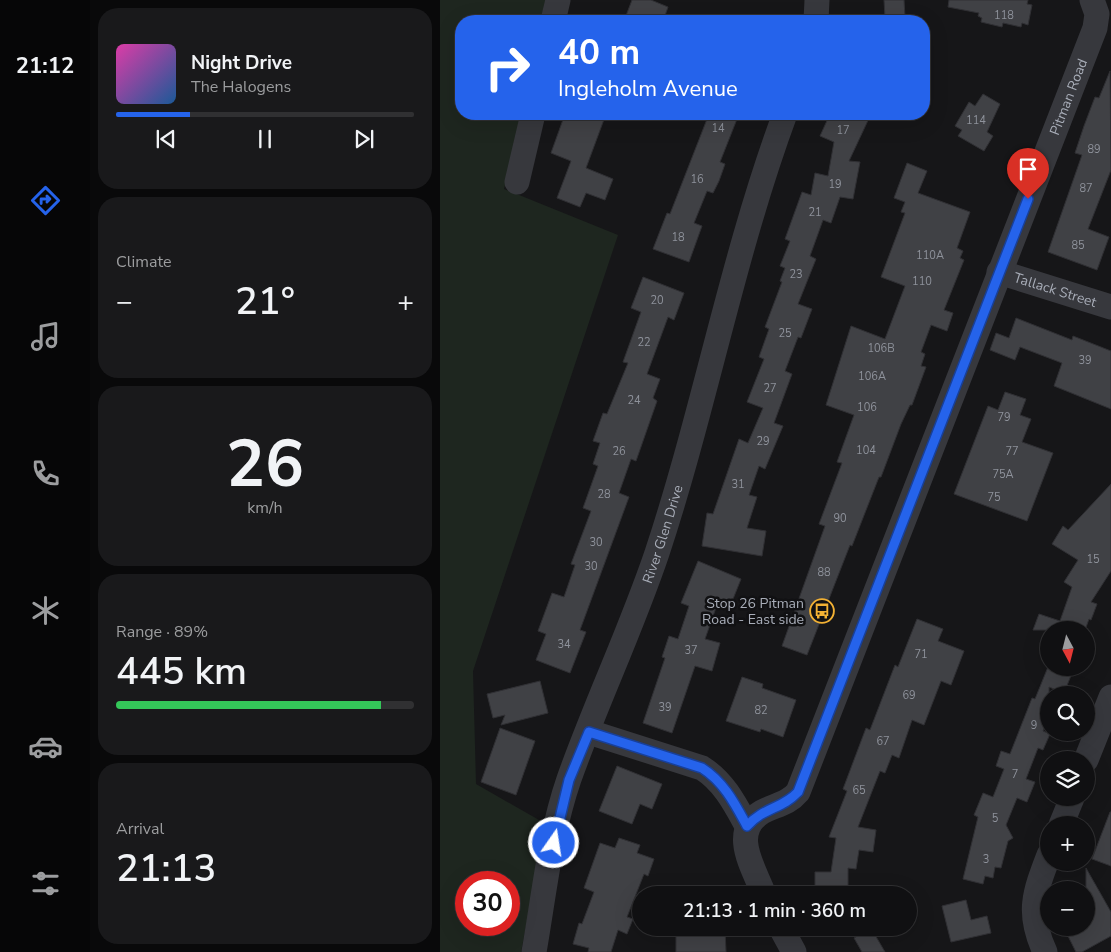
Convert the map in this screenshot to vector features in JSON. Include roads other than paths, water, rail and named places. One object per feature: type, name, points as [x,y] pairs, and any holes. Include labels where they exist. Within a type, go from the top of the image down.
[{"type":"street","points":[[554,15],[558,0]]},
{"type":"street","points":[[816,15],[817,0]]},
{"type":"street","name":"Pitman Road","points":[[747,826],[763,812],[785,802],[798,792],[1094,28],[1097,14],[1092,0]]},
{"type":"street","points":[[518,182],[532,120]]},
{"type":"street","name":"River Glen Drive","points":[[534,952],[560,816],[569,780],[657,554],[708,378],[747,226],[783,120]]},
{"type":"street","name":"Tallack Street","points":[[999,272],[1111,307]]},
{"type":"street","points":[[1090,751],[1111,697]]},
{"type":"street","points":[[589,732],[702,768],[714,775],[723,786],[747,826],[744,839],[745,847],[760,886]]},
{"type":"street","points":[[1042,871],[1033,910],[1036,933],[1045,952]]},
{"type":"street","points":[[785,936],[794,952]]},
{"type":"place","name":"Stop 26 Pitman Road - East side","points":[[822,611]]}]
